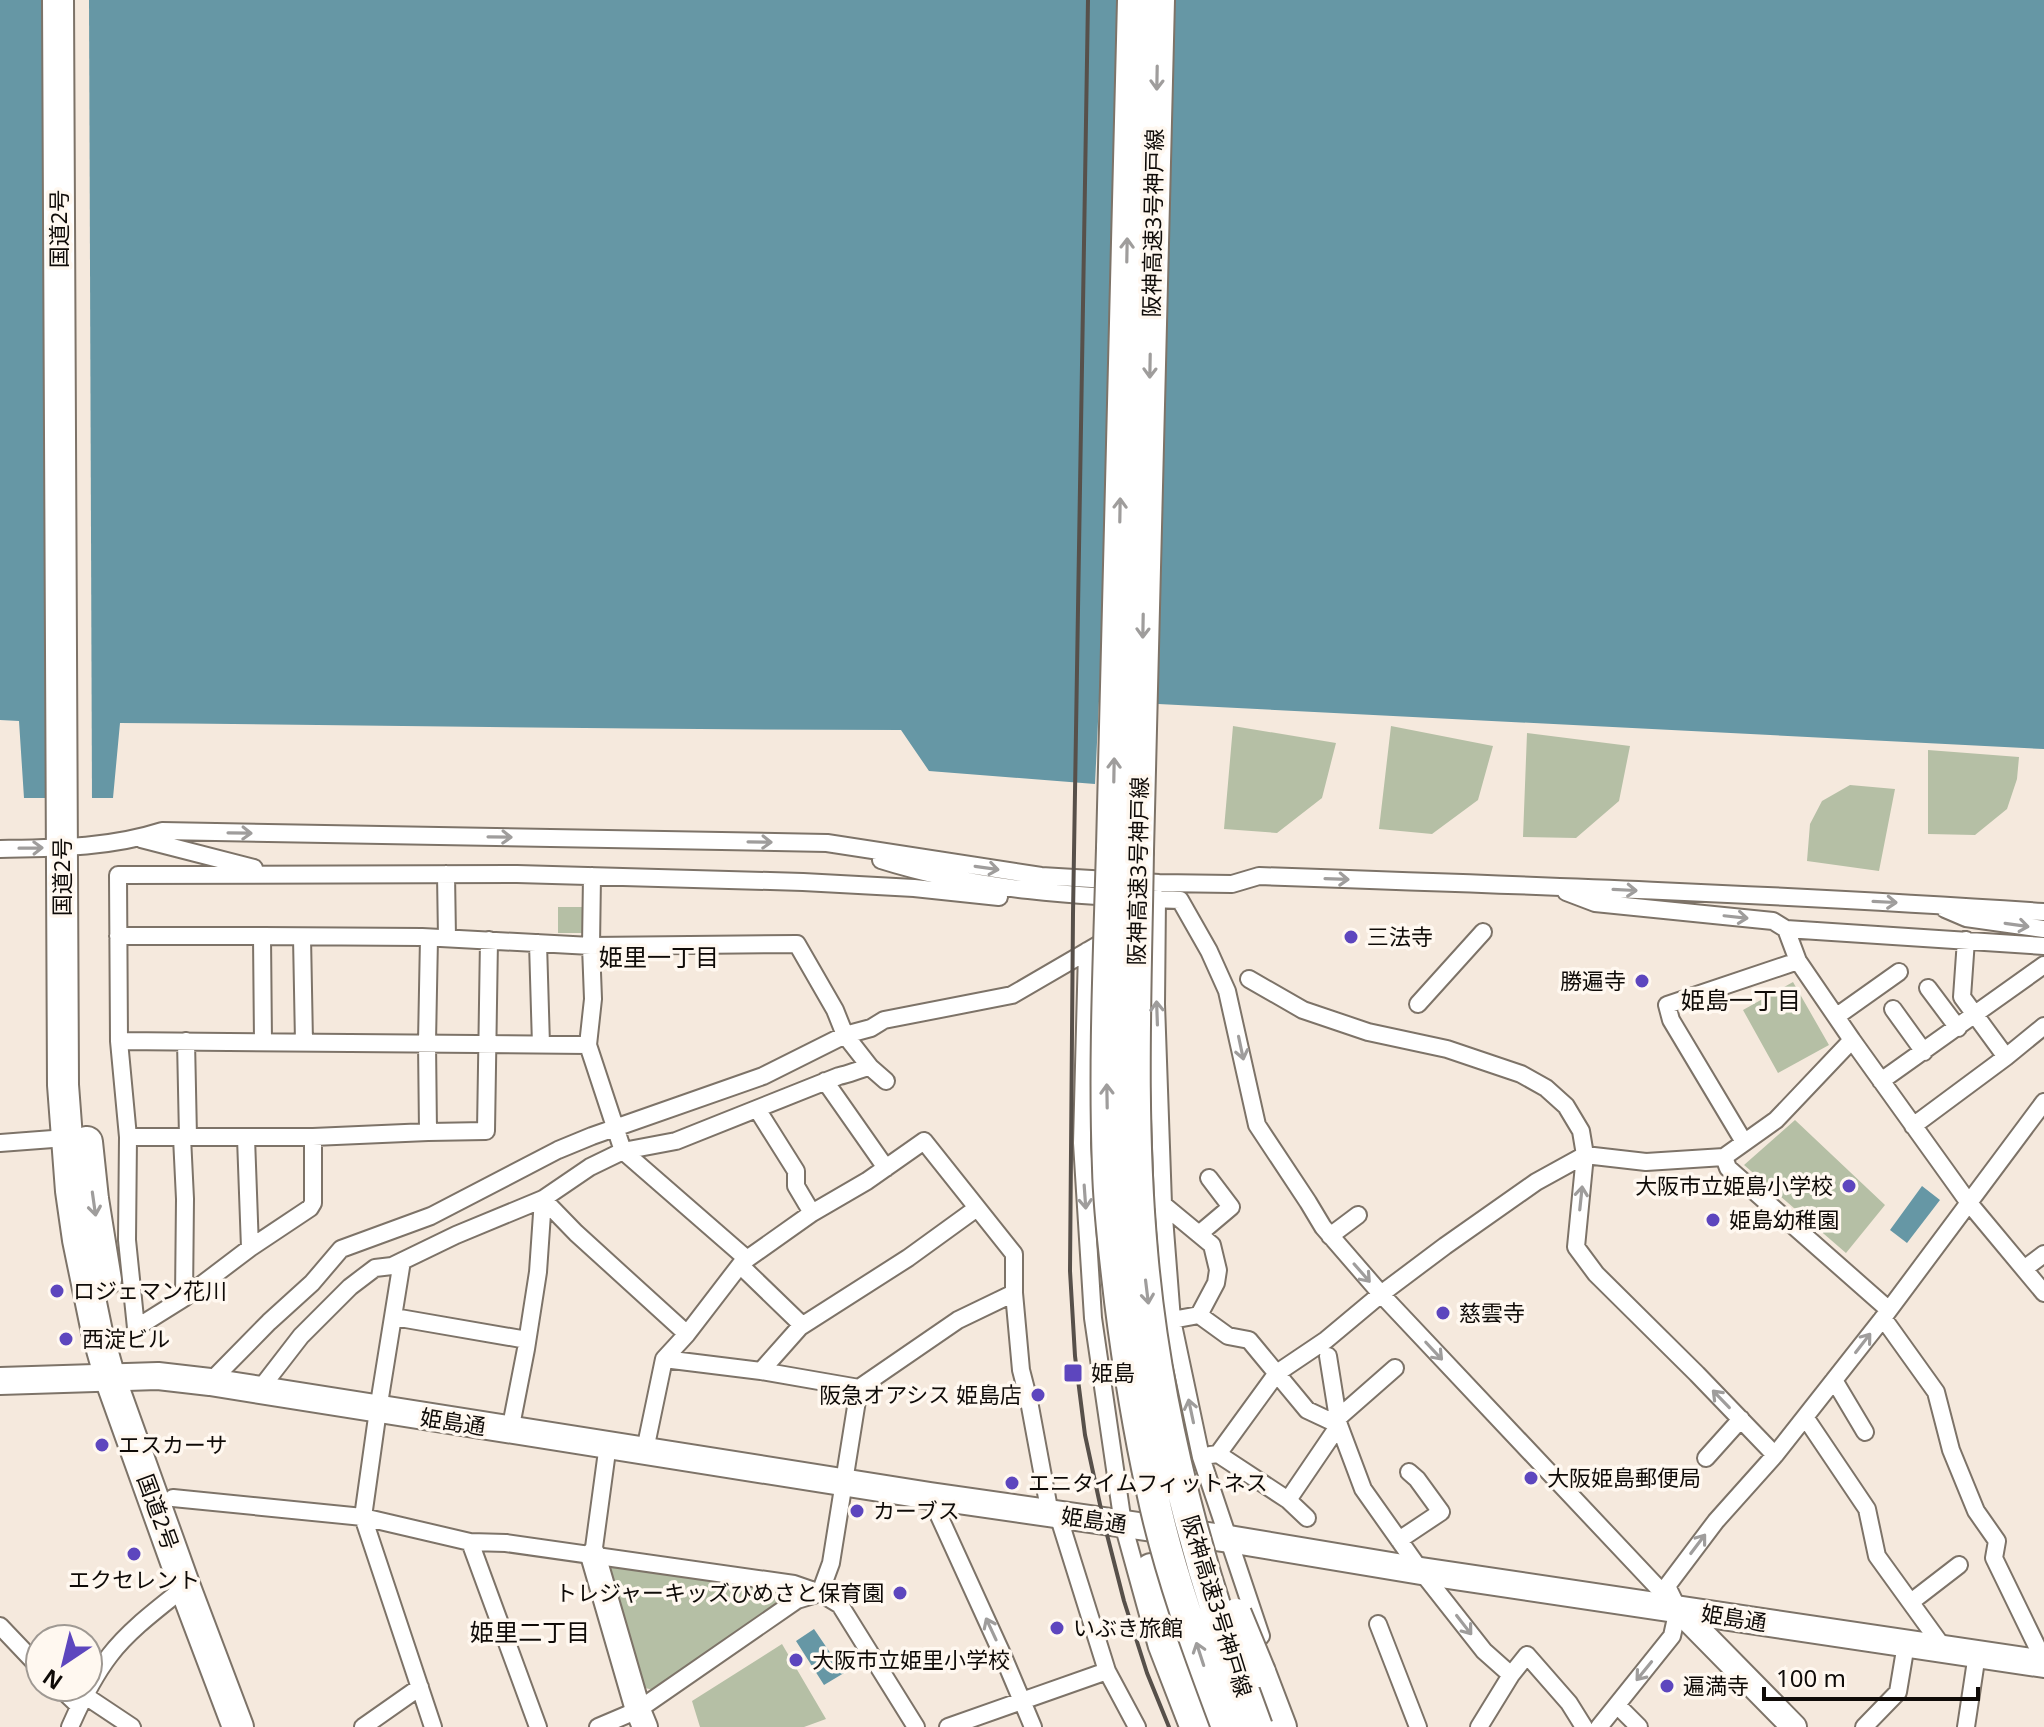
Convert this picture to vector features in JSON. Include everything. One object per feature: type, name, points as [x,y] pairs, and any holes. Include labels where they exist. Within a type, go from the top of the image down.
[{"type":"highway","name":"国道2号","points":[[58,0],[70,839],[86,1138],[120,1377],[185,1587],[238,1727]]},
{"type":"highway","name":"国道2号","points":[[74,0],[70,839],[63,1085],[66,1138],[88,1296],[173,1498],[258,1727]]},
{"type":"highway","name":"阪神高速3号神戸線","points":[[1133,0],[1111,879],[1108,1170],[1123,1329],[1152,1493],[1175,1577],[1227,1727]]},
{"type":"highway","name":"阪神高速3号神戸線","points":[[1159,0],[1138,819],[1137,1172],[1150,1323],[1181,1488],[1205,1576],[1257,1727]]},
{"type":"highway","points":[[1108,1170],[1108,1251],[1128,1424],[1151,1569],[1204,1727]]},
{"type":"highway","points":[[1163,1404],[1226,1591],[1281,1727]]},
{"type":"main road","name":"姫島通","points":[[0,1381],[162,1376],[210,1382],[1421,1571],[1945,1650],[2044,1662]]},
{"type":"street","points":[[139,839],[162,831],[827,843],[1041,876],[1159,883],[1232,884],[1259,876],[1550,886],[2044,912]]},
{"type":"street","points":[[0,849],[70,839],[139,839],[272,873]]},
{"type":"street","points":[[827,843],[900,866],[963,880],[1043,891],[1180,900],[1227,991],[1257,1125],[1330,1236],[1678,1609],[1794,1727]]},
{"type":"street","points":[[446,874],[447,938]]},
{"type":"street","points":[[313,1137],[313,1203],[310,1208],[184,1298],[136,1328],[127,1240],[128,1137],[119,1041],[118,875],[592,876],[914,888],[999,897]]},
{"type":"street","points":[[592,876],[593,999],[588,1045],[623,1151],[743,1262],[802,1325]]},
{"type":"street","points":[[1550,886],[1595,903],[1773,921],[1786,929],[2044,946]]},
{"type":"street","points":[[210,1382],[312,1283],[341,1249],[431,1216],[558,1150],[617,1126],[763,1076],[845,1035],[871,1028],[884,1020],[1012,995],[1132,925],[1157,898]]},
{"type":"street","points":[[1157,898],[1156,1004],[1163,1204],[1172,1320],[1201,1457],[1253,1616],[1295,1727]]},
{"type":"street","points":[[1936,905],[1966,918],[2044,929]]},
{"type":"street","points":[[1786,929],[1798,961],[1881,1081],[1969,1203],[2044,1293]]},
{"type":"street","points":[[1418,1004],[1483,932]]},
{"type":"street","points":[[118,936],[447,938],[591,946],[797,944],[835,1010],[845,1035],[870,1067],[886,1081]]},
{"type":"street","points":[[262,936],[263,1042]]},
{"type":"street","points":[[302,937],[304,1042]]},
{"type":"street","points":[[428,1132],[429,938]]},
{"type":"street","points":[[128,1137],[313,1137],[486,1131],[489,940]]},
{"type":"street","points":[[1966,940],[1962,997],[2006,1057]]},
{"type":"street","points":[[538,943],[541,1045]]},
{"type":"street","points":[[1087,951],[1082,1143],[1093,1318],[1123,1524],[1157,1647],[1188,1727]]},
{"type":"street","points":[[1744,1142],[1671,1020],[1667,1005],[1798,961]]},
{"type":"street","points":[[1881,1081],[2044,965]]},
{"type":"street","points":[[1837,1016],[1899,972]]},
{"type":"street","points":[[1249,979],[1308,1012],[1368,1032],[1447,1049],[1521,1074],[1546,1088],[1566,1106],[1581,1131],[1585,1155],[1576,1247],[1596,1274],[1775,1455]]},
{"type":"street","points":[[1928,988],[1958,1028]]},
{"type":"street","points":[[1893,1009],[1924,1052]]},
{"type":"street","points":[[1913,1126],[2044,1026]]},
{"type":"street","points":[[1218,1454],[1277,1373],[1326,1340],[1381,1294],[1536,1182],[1585,1155],[1646,1162],[1724,1157],[1776,1120],[1852,1040]]},
{"type":"street","points":[[119,1041],[588,1045]]},
{"type":"street","points":[[184,1298],[186,1041]]},
{"type":"street","points":[[260,1389],[301,1336],[350,1287],[375,1268],[392,1266],[543,1199],[590,1167],[623,1151],[676,1141],[825,1081],[870,1067]]},
{"type":"street","points":[[825,1081],[886,1168]]},
{"type":"street","points":[[1599,1727],[1672,1636],[1678,1609],[1667,1586],[1716,1521],[1775,1455],[1886,1314],[2044,1102]]},
{"type":"street","points":[[757,1109],[796,1171],[796,1186],[812,1213]]},
{"type":"street","points":[[0,1143],[66,1138]]},
{"type":"street","points":[[246,1138],[250,1248]]},
{"type":"street","points":[[645,1450],[664,1359],[743,1262],[924,1141],[1014,1254],[1021,1370],[1054,1514],[1107,1671],[1137,1727]]},
{"type":"street","points":[[1082,1143],[1212,1245],[1218,1270],[1216,1283],[1199,1315]]},
{"type":"street","points":[[1724,1157],[1728,1168],[1886,1314],[1936,1392],[1951,1450],[1970,1498],[1976,1513],[1997,1541],[1994,1558],[2044,1662]]},
{"type":"street","points":[[1199,1234],[1231,1207],[1209,1178]]},
{"type":"street","points":[[543,1199],[687,1334]]},
{"type":"street","points":[[510,1431],[538,1272],[543,1199]]},
{"type":"street","points":[[761,1371],[802,1325],[908,1258],[977,1208]]},
{"type":"street","points":[[1330,1236],[1358,1215]]},
{"type":"street","points":[[2024,1269],[2044,1254]]},
{"type":"street","points":[[402,1261],[363,1517],[433,1727]]},
{"type":"street","points":[[664,1359],[859,1388],[958,1320],[1014,1293]]},
{"type":"street","points":[[1099,1360],[1172,1320],[1199,1315],[1228,1336],[1249,1340],[1307,1410],[1338,1422]]},
{"type":"street","points":[[394,1317],[527,1340]]},
{"type":"street","points":[[1328,1356],[1338,1422],[1363,1489],[1421,1571],[1484,1651],[1511,1675]]},
{"type":"street","points":[[1288,1500],[1338,1422],[1395,1368]]},
{"type":"street","points":[[1834,1380],[1865,1432]]},
{"type":"street","points":[[820,1593],[831,1563],[859,1388]]},
{"type":"street","points":[[1805,1417],[1867,1509],[1877,1556],[1945,1650]]},
{"type":"street","points":[[1706,1458],[1741,1419]]},
{"type":"street","points":[[608,1444],[593,1555],[642,1718]]},
{"type":"street","points":[[1201,1457],[1218,1454],[1288,1500],[1307,1518]]},
{"type":"street","points":[[1399,1540],[1441,1512],[1409,1472]]},
{"type":"street","points":[[930,1496],[1033,1727]]},
{"type":"street","points":[[173,1498],[363,1517],[470,1542],[506,1543],[794,1584],[820,1593],[840,1605],[916,1727]]},
{"type":"street","points":[[470,1542],[538,1727]]},
{"type":"street","points":[[1911,1602],[1959,1565]]},
{"type":"street","points":[[104,1665],[150,1615],[185,1587]]},
{"type":"street","points":[[598,1727],[642,1718],[797,1600],[820,1593]]},
{"type":"street","points":[[1378,1624],[1418,1727]]},
{"type":"street","points":[[0,1626],[24,1651]]},
{"type":"street","points":[[1864,1727],[1898,1692],[1906,1644]]},
{"type":"street","points":[[1966,1727],[1977,1654]]},
{"type":"street","points":[[1479,1727],[1527,1655],[1569,1703],[1584,1727]]},
{"type":"street","points":[[948,1727],[1107,1671]]},
{"type":"street","points":[[363,1727],[420,1687]]},
{"type":"street","points":[[70,1727],[81,1703]]},
{"type":"street","points":[[88,1703],[132,1727]]},
{"type":"street","points":[[1617,1705],[1639,1727]]},
{"type":"green space","points":[[1233,726],[1336,743],[1322,798],[1277,833],[1224,829]]},
{"type":"green space","points":[[1391,726],[1493,746],[1478,800],[1432,834],[1379,829]]},
{"type":"green space","points":[[1527,733],[1630,746],[1619,801],[1576,838],[1523,837]]},
{"type":"green space","points":[[1928,750],[2019,757],[2017,779],[2007,809],[1975,835],[1928,834]]},
{"type":"green space","points":[[1850,785],[1895,789],[1879,871],[1807,861],[1810,824],[1822,801]]},
{"type":"green space","points":[[558,907],[584,907],[584,933],[558,933]]},
{"type":"green space","points":[[1793,982],[1829,1045],[1778,1073],[1743,1010]]},
{"type":"green space","points":[[1795,1120],[1885,1205],[1846,1253],[1744,1165]]},
{"type":"green space","points":[[615,1563],[794,1590],[796,1597],[654,1690],[645,1688],[610,1569]]},
{"type":"green space","points":[[782,1644],[826,1719],[804,1727],[700,1727],[692,1701]]},
{"type":"water","points":[[0,0],[2044,0],[2044,749],[1099,701],[1095,784],[929,771],[901,730],[120,723],[113,798],[24,798],[19,721],[0,720]]},
{"type":"water","points":[[1922,1186],[1940,1200],[1907,1243],[1890,1230]]},
{"type":"water","points":[[814,1629],[844,1673],[824,1685],[796,1641]]},
{"type":"pier","points":[[45,0],[89,0],[92,802],[48,802]]},
{"type":"railway","points":[[1088,0],[1070,1271],[1075,1356],[1085,1435],[1104,1523],[1124,1601],[1147,1673],[1169,1727]]},
{"type":"place","name":"三法寺","points":[[1351,937]]},
{"type":"place","name":"勝遍寺","points":[[1642,981]]},
{"type":"place","name":"大阪市立姫島小学校","points":[[1849,1186]]},
{"type":"place","name":"姫島幼稚園","points":[[1713,1220]]},
{"type":"place","name":"ロジェマン花川","points":[[57,1291]]},
{"type":"place","name":"慈雲寺","points":[[1443,1313]]},
{"type":"place","name":"西淀ビル","points":[[66,1339]]},
{"type":"place","name":"姫島","points":[[1073,1373]]},
{"type":"place","name":"阪急オアシス 姫島店","points":[[1038,1395]]},
{"type":"place","name":"エスカーサ","points":[[102,1445]]},
{"type":"place","name":"大阪姫島郵便局","points":[[1531,1478]]},
{"type":"place","name":"エニタイムフィットネス","points":[[1012,1483]]},
{"type":"place","name":"カーブス","points":[[857,1511]]},
{"type":"place","name":"エクセレント","points":[[134,1554]]},
{"type":"place","name":"トレジャーキッズひめさと保育園","points":[[900,1593]]},
{"type":"place","name":"いぶき旅館","points":[[1057,1628]]},
{"type":"place","name":"大阪市立姫里小学校","points":[[796,1660]]},
{"type":"place","name":"遍満寺","points":[[1667,1686]]},
{"type":"district","name":"姫里一丁目","points":[[659,958]]},
{"type":"district","name":"姫島一丁目","points":[[1741,1001]]},
{"type":"district","name":"姫里二丁目","points":[[530,1633]]}]
